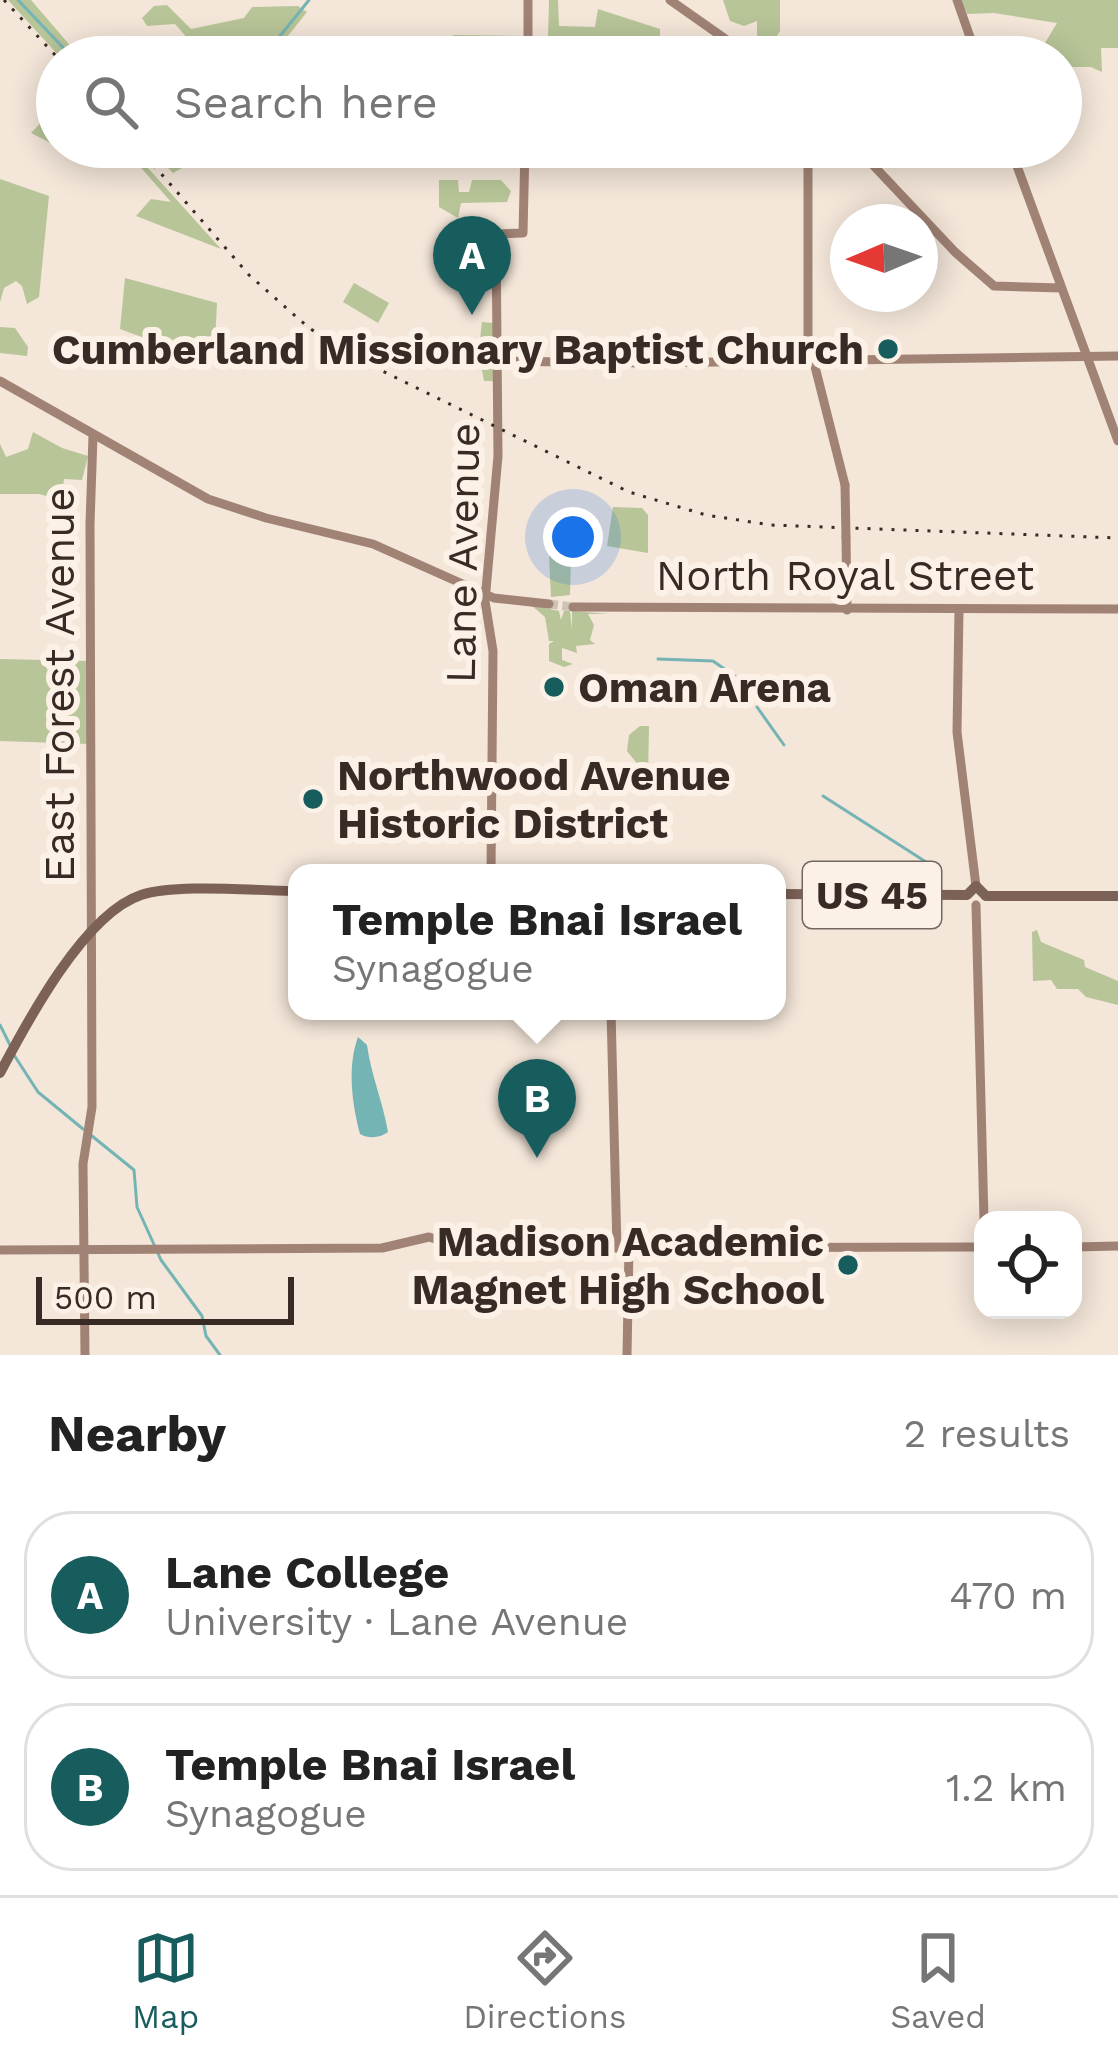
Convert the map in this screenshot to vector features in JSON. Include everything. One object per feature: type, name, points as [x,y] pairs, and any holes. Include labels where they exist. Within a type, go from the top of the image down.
[{"type":"main road","points":[[0,1072],[45,989],[116,909],[142,894],[288,891]]},
{"type":"main road","name":"US 45","points":[[786,894],[1118,896]]},
{"type":"street","points":[[528,0],[528,36]]},
{"type":"street","points":[[670,0],[721,36]]},
{"type":"street","points":[[957,0],[970,36]]},
{"type":"street","name":"Lane Avenue","points":[[491,864],[493,651],[486,595],[498,456],[496,234],[524,233],[525,168]]},
{"type":"street","points":[[808,168],[808,339],[845,485],[847,610]]},
{"type":"street","points":[[876,168],[994,286],[1061,288]]},
{"type":"street","points":[[1018,168],[1118,441]]},
{"type":"street","points":[[497,361],[1118,356]]},
{"type":"street","points":[[0,382],[208,499],[373,544],[486,595],[549,604]]},
{"type":"street","name":"East Forest Avenue","points":[[86,1355],[83,1164],[92,1107],[93,436]]},
{"type":"street","name":"North Royal Street","points":[[573,607],[1118,609]]},
{"type":"street","points":[[959,610],[958,731],[976,896],[984,1211]]},
{"type":"street","points":[[611,1020],[627,1355]]},
{"type":"street","points":[[0,1250],[382,1248],[429,1237],[457,1247],[974,1247]]},
{"type":"street","points":[[1082,1246],[1118,1246]]},
{"type":"green space","points":[[8,0],[31,0],[62,36],[41,36]]},
{"type":"green space","points":[[549,0],[558,0],[559,26],[595,27],[598,9],[660,29],[660,36],[548,36]]},
{"type":"green space","points":[[723,0],[780,0],[777,36],[757,36],[757,21],[744,26],[730,21]]},
{"type":"green space","points":[[961,0],[1118,0],[1118,48],[1101,48],[1102,72],[1082,67],[1082,36],[1049,36],[1057,23],[994,13],[967,14]]},
{"type":"green space","points":[[167,5],[191,29],[244,18],[252,7],[298,6],[307,12],[288,36],[186,36],[175,24],[147,26],[142,18],[154,6]]},
{"type":"green space","points":[[141,168],[148,168],[221,249],[136,216],[151,199],[171,202]]},
{"type":"green space","points":[[0,179],[49,196],[39,297],[27,304],[16,281],[4,288],[0,302]]},
{"type":"green space","points":[[439,180],[458,180],[459,192],[469,192],[472,180],[501,180],[511,191],[507,202],[461,203],[458,218],[439,207]]},
{"type":"green space","points":[[125,278],[217,303],[214,364],[120,329]]},
{"type":"green space","points":[[354,283],[389,303],[378,323],[343,302]]},
{"type":"green space","points":[[482,322],[493,323],[493,381],[484,381],[480,359],[472,357],[479,348]]},
{"type":"green space","points":[[0,327],[15,328],[28,347],[27,356],[0,353]]},
{"type":"green space","points":[[33,432],[88,456],[82,480],[64,479],[61,500],[39,494],[0,494],[0,444],[6,457],[28,449]]},
{"type":"green space","points":[[613,507],[642,508],[648,515],[648,553],[607,546]]},
{"type":"green space","points":[[549,556],[571,557],[570,595],[551,597]]},
{"type":"green space","points":[[531,605],[559,611],[561,620],[564,611],[570,611],[572,630],[572,611],[609,614],[588,614],[594,625],[590,640],[595,644],[576,646],[577,653],[562,648],[562,660],[573,664],[564,667],[549,661],[549,644],[554,641],[549,641],[545,617]]},
{"type":"green space","points":[[0,659],[88,661],[88,744],[0,741]]},
{"type":"green space","points":[[640,726],[649,726],[648,777],[627,751],[629,735]]},
{"type":"green space","points":[[1037,930],[1041,942],[1118,981],[1118,1005],[1086,997],[1078,989],[1057,989],[1051,980],[1033,981],[1032,932]]},
{"type":"water","points":[[358,1037],[367,1045],[386,1121],[388,1132],[378,1137],[360,1134],[357,1122],[352,1073]]},
{"type":"waterway","points":[[18,0],[52,36]]},
{"type":"waterway","points":[[280,36],[309,0]]},
{"type":"waterway","points":[[658,659],[713,661],[739,679]]},
{"type":"waterway","points":[[757,707],[784,745]]},
{"type":"waterway","points":[[823,796],[937,869]]},
{"type":"waterway","points":[[0,1025],[10,1045]]},
{"type":"waterway","points":[[14,1055],[38,1092],[83,1129]]},
{"type":"waterway","points":[[92,1136],[134,1170],[137,1207],[161,1260],[202,1316],[206,1336],[220,1355]]},
{"type":"tunnel","points":[[549,604],[573,607]]},
{"type":"railway","points":[[4,0],[37,36]]},
{"type":"railway","points":[[156,168],[249,275],[309,328],[366,363],[629,492],[706,515],[771,525],[1118,538]]},
{"type":"place","name":"Lane College","points":[[472,315]]},
{"type":"place","name":"Cumberland Missionary Baptist Church","points":[[888,349]]},
{"type":"place","name":"Oman Arena","points":[[554,687]]},
{"type":"place","name":"Northwood Avenue Historic District","points":[[313,799]]},
{"type":"place","name":"Temple Bnai Israel","points":[[537,1158]]},
{"type":"place","name":"Madison Academic Magnet High School","points":[[848,1265]]}]
